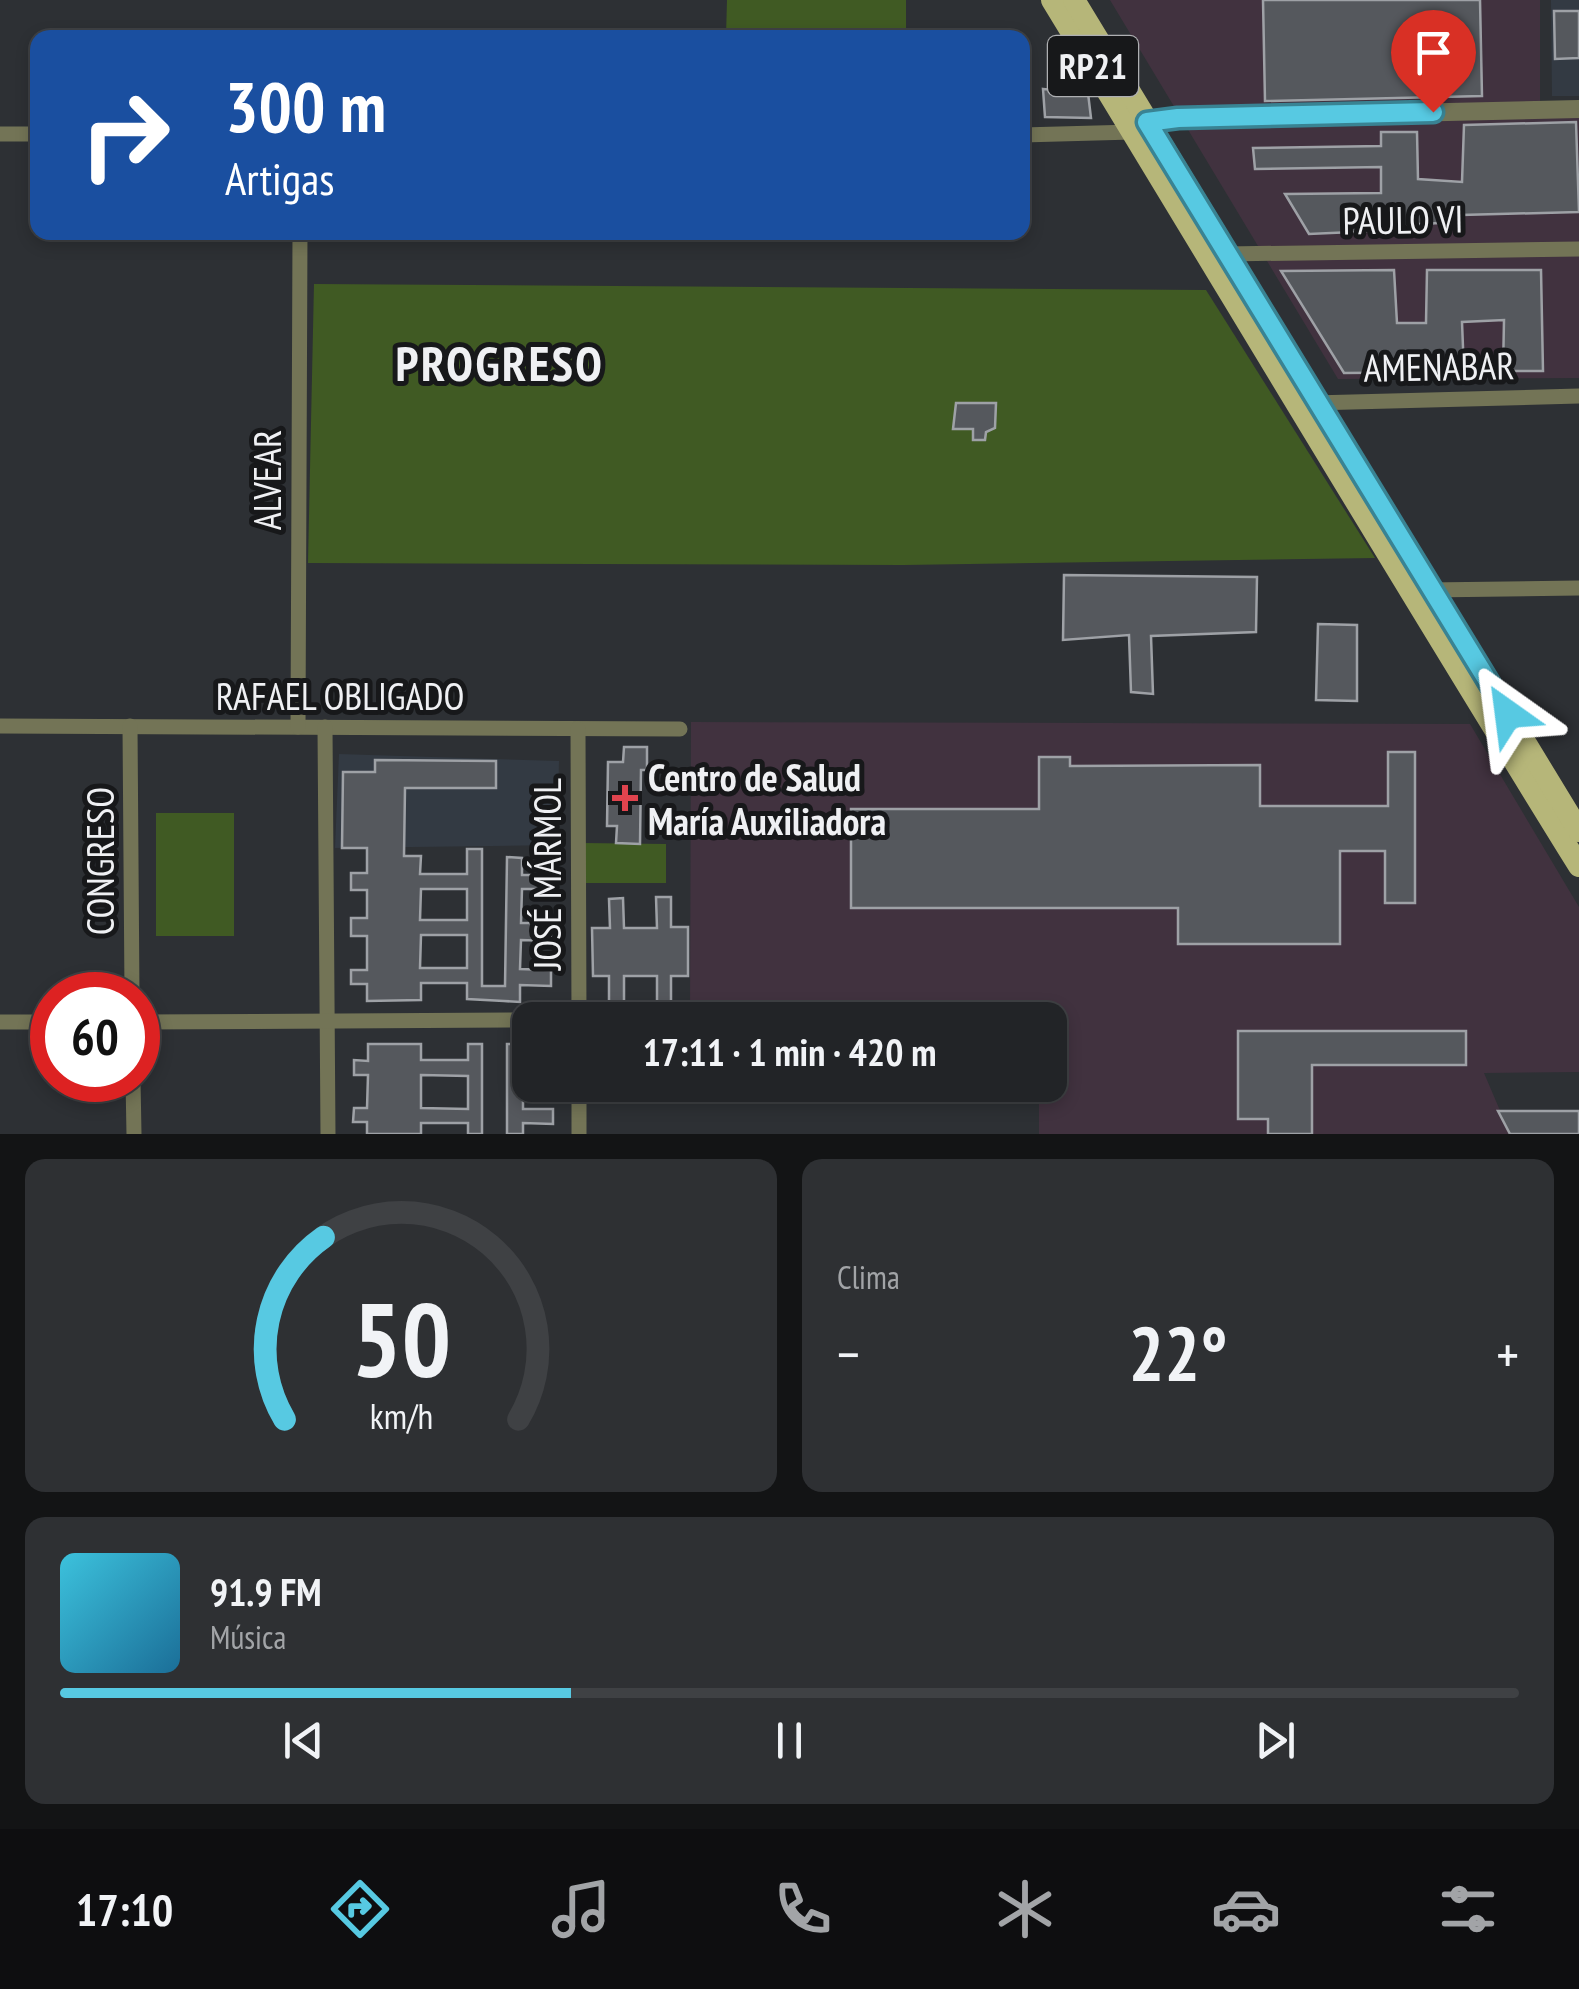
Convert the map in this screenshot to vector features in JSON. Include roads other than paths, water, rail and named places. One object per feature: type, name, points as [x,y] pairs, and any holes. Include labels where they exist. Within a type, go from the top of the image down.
[{"type":"main road","name":"RP21","points":[[1052,0],[1228,254],[1309,405]]},
{"type":"main road","name":"RP21","points":[[1074,0],[1140,127],[1420,590],[1579,866]]},
{"type":"main road","name":"RP21","points":[[1420,590],[1579,831]]},
{"type":"street","points":[[1030,135],[1140,127],[1178,118],[1579,109]]},
{"type":"street","points":[[0,134],[30,134]]},
{"type":"street","name":"ALVEAR","points":[[298,727],[300,240]]},
{"type":"street","name":"PAULO VI","points":[[1228,254],[1579,249]]},
{"type":"street","name":"AMENABAR","points":[[1309,405],[1579,396]]},
{"type":"street","points":[[1420,590],[1579,588]]},
{"type":"street","name":"RAFAEL OBLIGADO","points":[[0,726],[680,729]]},
{"type":"street","name":"CONGRESO","points":[[130,726],[132,972]]},
{"type":"street","points":[[325,727],[328,1134]]},
{"type":"street","name":"JOSÉ MÁRMOL","points":[[578,729],[579,1002]]},
{"type":"street","points":[[160,1022],[512,1020]]},
{"type":"street","points":[[0,1022],[30,1022]]},
{"type":"street","points":[[133,1102],[134,1134]]},
{"type":"street","points":[[579,1102],[579,1134]]},
{"type":"place","name":"Centro de Salud María Auxiliadora","points":[[625,798]]},
{"type":"district","name":"PROGRESO","points":[[500,363]]}]
